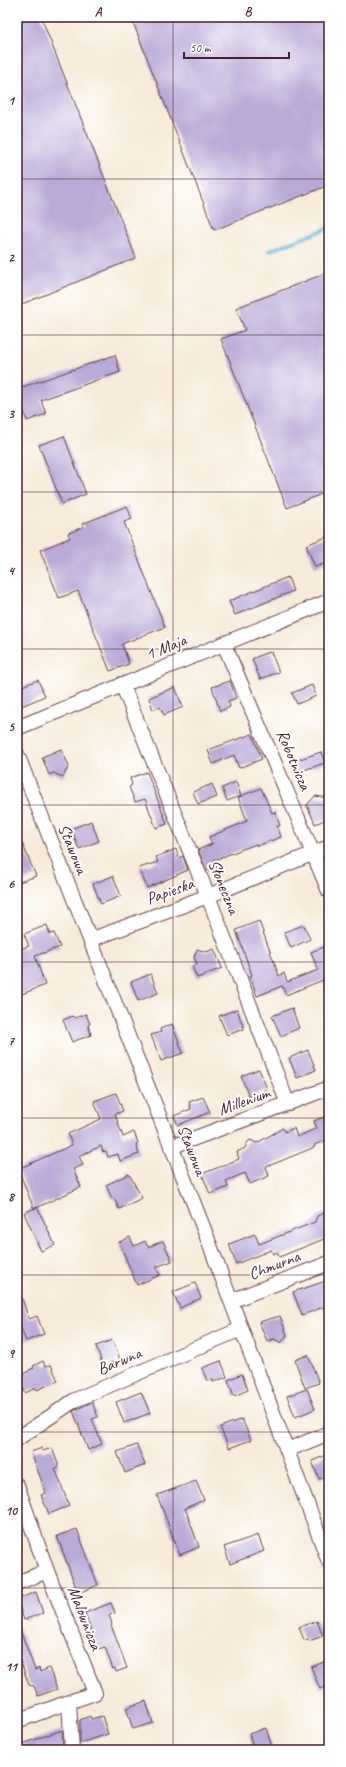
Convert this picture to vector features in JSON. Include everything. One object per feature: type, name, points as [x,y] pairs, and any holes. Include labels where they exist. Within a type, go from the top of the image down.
[{"type":"street","name":"1 Maja","points":[[17,728],[122,684],[329,602]]},
{"type":"street","name":"Robotnicza","points":[[224,644],[329,891]]},
{"type":"street","name":"Słoneczna","points":[[122,684],[208,896],[288,1104]]},
{"type":"street","name":"Stawowa","points":[[17,754],[231,1301],[329,1562]]},
{"type":"street","name":"Papieska","points":[[90,940],[208,896],[329,847]]},
{"type":"street","name":"Millenium","points":[[171,1147],[329,1088]]},
{"type":"street","name":"Chmurna","points":[[231,1301],[329,1263]]},
{"type":"street","name":"Barwna","points":[[17,1439],[76,1400],[241,1329]]},
{"type":"street","points":[[287,1450],[329,1432]]},
{"type":"street","name":"Malownicza","points":[[17,1485],[47,1571],[95,1693],[69,1702]]},
{"type":"street","points":[[17,1583],[47,1571]]},
{"type":"street","points":[[17,1721],[69,1702],[72,1750]]},
{"type":"building","points":[[17,17],[41,17],[136,258],[17,306]]},
{"type":"building","points":[[131,17],[329,17],[329,185],[214,230]]},
{"type":"building","points":[[329,272],[329,491],[287,508],[221,339],[245,330],[236,308]]},
{"type":"building","points":[[115,355],[120,372],[41,400],[46,414],[27,421],[17,389]]},
{"type":"building","points":[[64,436],[86,494],[62,504],[39,445]]},
{"type":"building","points":[[127,506],[132,519],[124,522],[165,627],[122,644],[129,664],[110,671],[78,591],[59,598],[40,550],[70,538],[68,533],[84,527],[82,524]]},
{"type":"building","points":[[329,536],[329,562],[315,567],[306,545]]},
{"type":"building","points":[[288,577],[293,591],[235,615],[229,601]]},
{"type":"building","points":[[271,652],[279,672],[260,679],[252,659]]},
{"type":"building","points":[[38,680],[45,696],[17,708],[17,688]]},
{"type":"building","points":[[230,681],[236,698],[228,701],[230,707],[220,711],[212,687]]},
{"type":"building","points":[[312,685],[316,696],[297,704],[292,693]]},
{"type":"building","points":[[175,687],[183,707],[164,715],[160,707],[153,710],[149,698]]},
{"type":"building","points":[[252,734],[262,759],[239,768],[234,755],[213,764],[208,750]]},
{"type":"building","points":[[61,749],[69,766],[63,777],[53,773],[49,775],[42,757]]},
{"type":"building","points":[[321,752],[325,763],[295,773],[291,762]]},
{"type":"building","points":[[147,772],[167,824],[156,828],[145,799],[135,802],[129,787],[132,785],[130,778]]},
{"type":"building","points":[[236,782],[241,796],[239,797],[261,788],[272,813],[275,812],[280,826],[277,826],[281,837],[257,846],[256,844],[214,860],[217,867],[207,871],[198,850],[212,844],[209,837],[247,821],[238,797],[227,801],[222,788]]},
{"type":"building","points":[[212,784],[217,797],[198,804],[193,792]]},
{"type":"building","points":[[315,796],[329,798],[329,818],[315,824],[307,805]]},
{"type":"building","points":[[91,821],[99,841],[79,849],[71,829]]},
{"type":"building","points":[[17,831],[36,876],[17,883]]},
{"type":"building","points":[[176,849],[179,858],[183,856],[188,870],[147,888],[139,868],[158,862],[156,857]]},
{"type":"building","points":[[113,876],[121,896],[101,904],[93,884]]},
{"type":"building","points":[[259,921],[279,976],[284,973],[287,982],[318,970],[311,952],[329,945],[329,995],[323,980],[286,995],[282,986],[257,996],[250,976],[252,975],[236,930]]},
{"type":"building","points":[[47,925],[50,934],[54,933],[60,947],[35,956],[45,985],[17,996],[17,950],[29,946],[24,934]]},
{"type":"building","points":[[304,925],[310,939],[291,948],[284,932]]},
{"type":"building","points":[[197,949],[206,952],[214,949],[222,968],[197,978],[192,966],[197,964],[194,957]]},
{"type":"building","points":[[151,974],[158,993],[138,1001],[131,982]]},
{"type":"building","points":[[292,1008],[299,1028],[281,1036],[272,1016]]},
{"type":"building","points":[[237,1009],[244,1029],[227,1035],[219,1016]]},
{"type":"building","points":[[86,1014],[90,1024],[88,1025],[91,1035],[72,1042],[63,1020],[73,1016],[75,1018]]},
{"type":"building","points":[[172,1024],[183,1053],[161,1061],[151,1035],[161,1032],[160,1029]]},
{"type":"building","points":[[308,1050],[316,1070],[297,1078],[289,1058]]},
{"type":"building","points":[[259,1069],[267,1089],[249,1097],[241,1076]]},
{"type":"building","points":[[116,1093],[123,1111],[115,1114],[123,1137],[134,1132],[138,1143],[136,1144],[139,1154],[120,1161],[118,1154],[108,1157],[106,1151],[103,1152],[101,1146],[79,1156],[83,1165],[73,1169],[81,1187],[34,1209],[18,1169],[72,1145],[68,1134],[101,1119],[94,1101]]},
{"type":"building","points":[[203,1097],[210,1112],[178,1125],[174,1116],[191,1109],[189,1102]]},
{"type":"building","points":[[329,1115],[329,1139],[314,1145],[315,1147],[266,1167],[269,1176],[250,1184],[245,1173],[226,1181],[228,1187],[210,1194],[202,1174],[239,1159],[237,1152],[245,1148],[250,1140],[257,1143],[283,1128],[285,1132],[294,1128],[297,1137],[317,1128],[314,1121]]},
{"type":"building","points":[[129,1174],[142,1198],[119,1209],[114,1198],[112,1199],[106,1185]]},
{"type":"building","points":[[37,1207],[55,1245],[41,1251],[24,1213]]},
{"type":"building","points":[[329,1211],[329,1237],[279,1257],[277,1252],[273,1254],[271,1250],[236,1264],[229,1244],[255,1234],[259,1244],[315,1222],[317,1216]]},
{"type":"building","points":[[130,1237],[134,1246],[145,1241],[148,1247],[163,1241],[172,1261],[156,1267],[160,1275],[137,1285],[119,1242]]},
{"type":"building","points":[[329,1280],[329,1305],[302,1315],[293,1292]]},
{"type":"building","points":[[195,1283],[201,1298],[180,1308],[173,1292]]},
{"type":"building","points":[[17,1290],[19,1290],[29,1319],[37,1316],[44,1334],[26,1341],[17,1318]]},
{"type":"building","points":[[280,1316],[287,1335],[281,1343],[274,1339],[267,1341],[259,1322]]},
{"type":"building","points":[[112,1340],[120,1359],[103,1366],[96,1346]]},
{"type":"building","points":[[308,1355],[319,1383],[305,1388],[295,1360]]},
{"type":"building","points":[[43,1361],[45,1366],[51,1365],[58,1381],[37,1390],[36,1388],[25,1393],[18,1376],[34,1368],[33,1366]]},
{"type":"building","points":[[221,1361],[227,1377],[213,1382],[212,1379],[207,1381],[202,1368]]},
{"type":"building","points":[[242,1374],[248,1390],[234,1396],[228,1380]]},
{"type":"building","points":[[307,1389],[315,1409],[295,1417],[287,1396]]},
{"type":"building","points":[[141,1392],[150,1413],[124,1423],[116,1402]]},
{"type":"building","points":[[92,1402],[98,1417],[92,1419],[102,1444],[88,1450],[73,1411]]},
{"type":"building","points":[[242,1419],[251,1440],[229,1448],[220,1427]]},
{"type":"building","points":[[137,1445],[145,1465],[125,1473],[117,1452]]},
{"type":"building","points":[[42,1448],[43,1451],[52,1448],[58,1464],[58,1467],[55,1468],[69,1506],[49,1514],[41,1495],[46,1493],[31,1452]]},
{"type":"building","points":[[329,1454],[329,1475],[319,1479],[312,1461]]},
{"type":"building","points":[[196,1481],[204,1500],[185,1508],[199,1547],[180,1555],[157,1495]]},
{"type":"building","points":[[77,1529],[98,1585],[78,1593],[57,1536]]},
{"type":"building","points":[[258,1535],[264,1551],[230,1564],[224,1547]]},
{"type":"building","points":[[36,1592],[43,1613],[24,1620],[17,1599]]},
{"type":"building","points":[[111,1603],[115,1613],[109,1615],[111,1625],[127,1668],[116,1672],[115,1668],[113,1669],[105,1647],[98,1649],[85,1613]]},
{"type":"building","points":[[317,1621],[323,1636],[309,1641],[308,1639],[304,1640],[299,1627]]},
{"type":"building","points":[[19,1627],[35,1670],[39,1668],[40,1672],[49,1668],[57,1689],[38,1696],[34,1686],[29,1685],[17,1651],[17,1628]]},
{"type":"building","points":[[329,1660],[329,1685],[320,1689],[311,1667]]},
{"type":"building","points":[[146,1701],[153,1723],[133,1729],[126,1708]]},
{"type":"building","points":[[90,1716],[91,1719],[102,1716],[108,1734],[80,1743],[80,1720]]},
{"type":"building","points":[[266,1728],[273,1750],[254,1750],[249,1734]]},
{"type":"building","points":[[62,1730],[63,1749],[17,1750],[17,1746]]},
{"type":"waterway","points":[[269,251],[329,228]]}]
